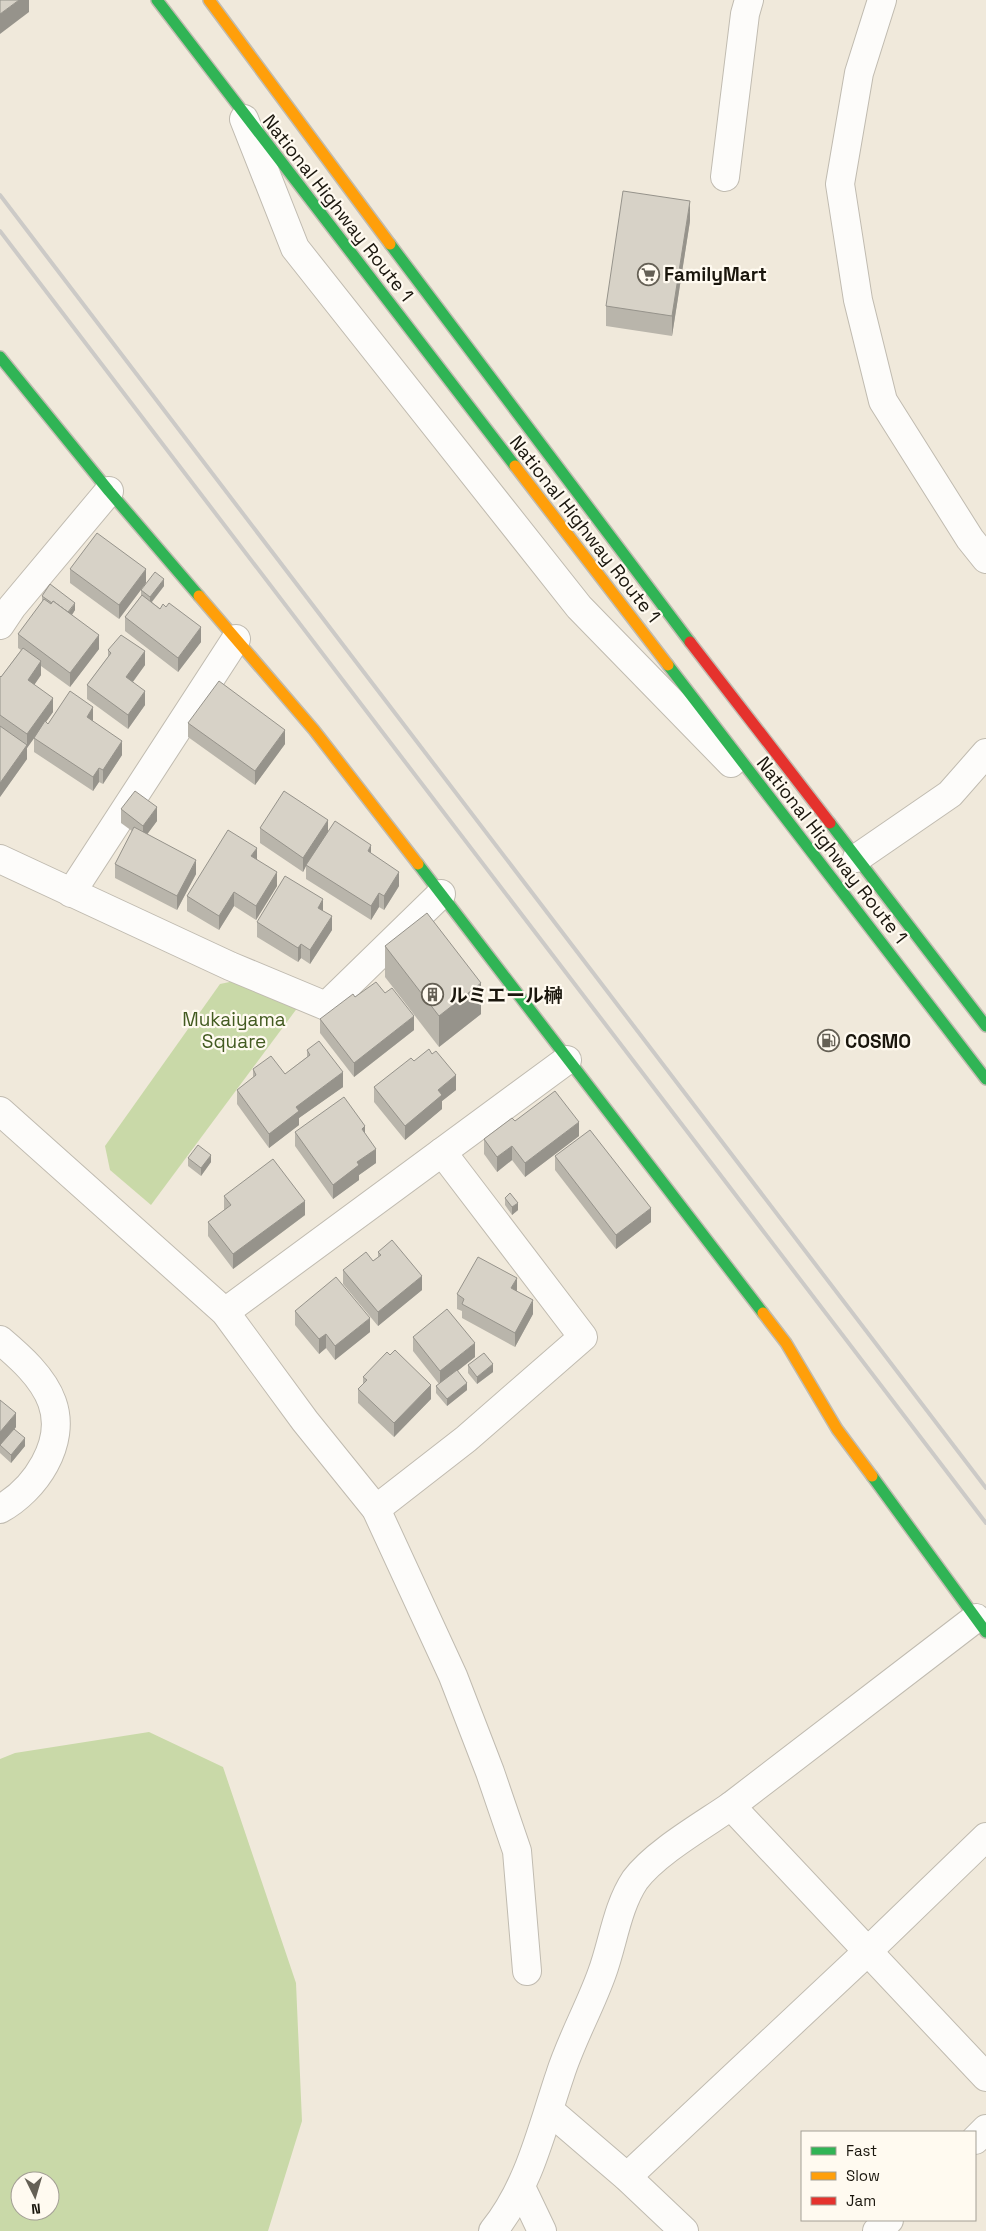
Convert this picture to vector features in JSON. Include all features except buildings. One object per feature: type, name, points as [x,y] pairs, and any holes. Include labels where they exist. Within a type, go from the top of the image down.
[{"type":"main road","name":"National Highway Route 1","points":[[156,0],[986,1078]]},
{"type":"main road","name":"National Highway Route 1","points":[[214,2],[657,598],[986,1026]]},
{"type":"main road","points":[[0,357],[109,491],[314,730],[441,894],[786,1343],[838,1429],[981,1625]]},
{"type":"street","points":[[725,178],[745,14],[750,0]]},
{"type":"street","points":[[882,0],[859,73],[840,184],[858,300],[883,401],[970,539],[986,558]]},
{"type":"street","points":[[241,110],[295,248],[579,607],[788,822]]},
{"type":"street","points":[[4,609],[109,491]]},
{"type":"street","points":[[71,893],[236,639]]},
{"type":"street","points":[[857,858],[950,794],[986,752]]},
{"type":"street","points":[[0,859],[230,966],[326,1006],[441,894]]},
{"type":"street","points":[[224,1312],[567,1060]]},
{"type":"street","points":[[0,1111],[224,1312],[305,1421],[376,1509],[453,1676],[490,1772],[517,1851],[527,1971]]},
{"type":"street","points":[[376,1509],[466,1439],[583,1337],[442,1152]]},
{"type":"street","points":[[0,1340],[36,1376],[52,1401],[56,1431],[45,1463],[32,1483],[10,1503],[0,1509]]},
{"type":"street","points":[[493,2231],[521,2187],[550,2111],[560,2074],[602,1973],[626,1896],[636,1880],[650,1863],[981,1625]]},
{"type":"street","points":[[731,1806],[986,2077]]},
{"type":"street","points":[[627,2178],[868,1952],[986,1837]]},
{"type":"street","points":[[550,2111],[684,2231]]},
{"type":"street","points":[[976,2139],[986,2129]]},
{"type":"street","points":[[521,2187],[542,2231]]},
{"type":"street","points":[[877,2231],[888,2221]]},
{"type":"green space","name":"Mukaiyama Square","points":[[239,980],[301,1003],[151,1205],[110,1170],[105,1146],[220,984]]},
{"type":"green space","points":[[149,1732],[223,1767],[296,1983],[302,2121],[268,2231],[0,2231],[0,1759],[15,1753]]},
{"type":"railway","points":[[0,195],[986,1488]]},
{"type":"railway","points":[[0,231],[986,1523]]},
{"type":"traffic: fast","points":[[157,0],[515,466]]},
{"type":"traffic: fast","points":[[390,244],[690,642]]},
{"type":"traffic: fast","points":[[0,357],[109,491],[199,596]]},
{"type":"traffic: fast","points":[[668,665],[986,1079]]},
{"type":"traffic: fast","points":[[830,823],[986,1026]]},
{"type":"traffic: fast","points":[[418,864],[763,1313]]},
{"type":"traffic: fast","points":[[872,1476],[986,1632]]},
{"type":"traffic: slow","points":[[209,0],[390,244]]},
{"type":"traffic: slow","points":[[515,466],[668,665]]},
{"type":"traffic: slow","points":[[199,596],[314,730],[418,864]]},
{"type":"traffic: slow","points":[[763,1313],[786,1343],[837,1429],[872,1476]]},
{"type":"traffic: jam","points":[[690,642],[830,823]]},
{"type":"place","name":"FamilyMart","points":[[648,274]]},
{"type":"place","name":"ルミエール榊","points":[[433,995]]},
{"type":"place","name":"COSMO","points":[[829,1041]]}]
